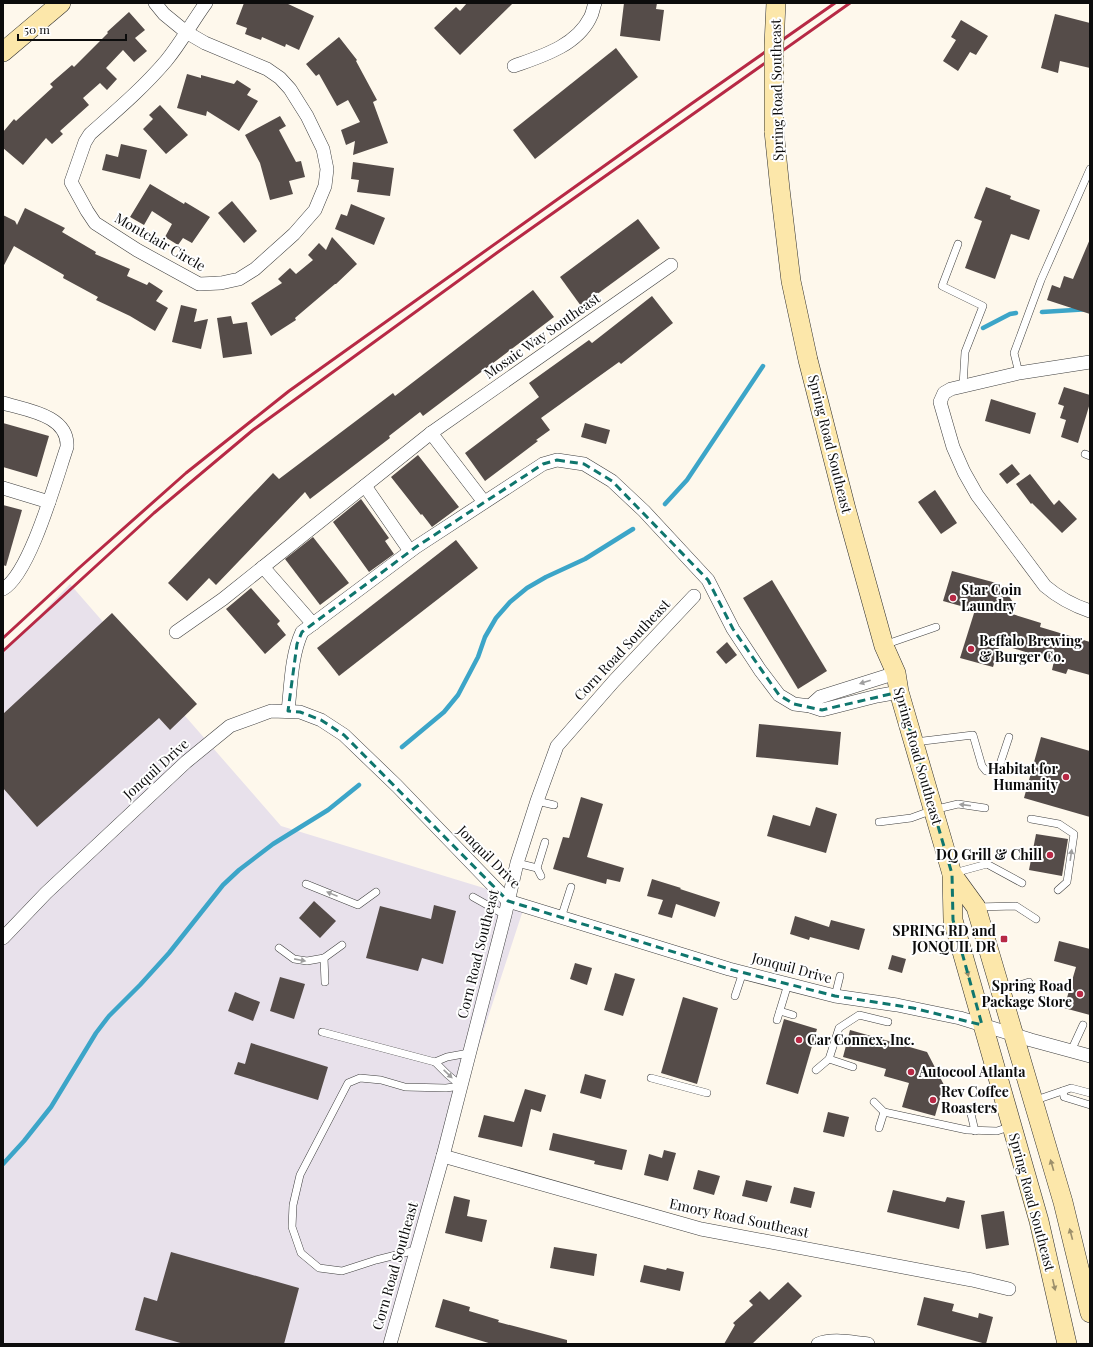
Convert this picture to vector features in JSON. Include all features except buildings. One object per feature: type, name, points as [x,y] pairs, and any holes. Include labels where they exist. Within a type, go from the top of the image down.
[{"type":"main road","points":[[3,52],[62,3]]},
{"type":"main road","name":"Spring Road Southeast","points":[[776,3],[774,45],[774,131],[791,281],[808,360],[846,509],[884,646],[897,682],[914,742],[940,809],[952,874],[953,920],[1039,1221],[1067,1344]]},
{"type":"main road","name":"Spring Road Southeast","points":[[952,874],[976,907],[1063,1202],[1089,1303]]},
{"type":"street","name":"Montclair Circle","points":[[155,3],[164,14],[186,32],[204,42],[267,69],[280,78],[290,89],[307,116],[323,149],[327,169],[325,186],[315,210],[294,234],[255,269],[239,279],[221,283],[198,284],[137,250],[95,223],[71,182],[85,142],[90,134],[141,89],[167,60],[186,32],[206,3]]},
{"type":"street","points":[[514,66],[553,52],[578,34],[590,18],[595,3]]},
{"type":"street","name":"Mosaic Way Southeast","points":[[176,632],[223,599],[432,433],[671,265]]},
{"type":"street","points":[[1090,362],[1019,373],[951,389],[944,393],[940,402],[953,447],[964,472],[977,495],[1045,586],[1068,603],[1090,611]]},
{"type":"street","points":[[3,403],[48,417],[60,427],[66,436],[67,447],[49,502],[25,562],[15,579],[3,589]]},
{"type":"street","points":[[432,433],[484,502]]},
{"type":"street","points":[[288,711],[293,664],[297,644],[302,632],[410,551],[543,464],[557,460],[584,464],[612,481],[644,511],[708,580],[733,629],[760,670],[779,695],[794,704],[810,706],[822,710],[877,696],[897,682]]},
{"type":"street","points":[[365,486],[410,551]]},
{"type":"street","points":[[3,488],[49,502]]},
{"type":"street","points":[[263,567],[313,624]]},
{"type":"street","name":"Corn Road Southeast","points":[[390,1344],[443,1156],[517,863],[557,746],[614,681],[694,596]]},
{"type":"street","points":[[810,706],[820,697],[897,682]]},
{"type":"street","name":"Jonquil Drive","points":[[3,938],[46,893],[180,767],[230,726],[271,711],[300,712],[321,720],[344,734],[397,786],[508,901],[729,969],[835,996],[918,1009],[960,1018],[1090,1056]]},
{"type":"street","name":"Emory Road Southeast","points":[[443,1156],[701,1229],[972,1280],[1009,1289]]},
{"type":"street","points":[[818,1344],[822,1342],[848,1341],[868,1344]]},
{"type":"lane","points":[[1019,373],[1014,354],[1041,280],[1090,169]]},
{"type":"lane","points":[[958,244],[942,286],[983,306],[965,352],[963,386]]},
{"type":"lane","points":[[884,646],[936,627]]},
{"type":"lane","points":[[914,742],[973,735],[982,766],[986,771],[994,772],[999,767],[1009,737]]},
{"type":"lane","points":[[537,801],[554,805]]},
{"type":"lane","points":[[879,822],[911,818],[958,804],[984,808]]},
{"type":"lane","points":[[1031,819],[1058,824],[1074,834],[1067,882],[1058,890]]},
{"type":"lane","points":[[541,876],[537,868],[545,842]]},
{"type":"lane","points":[[517,863],[537,868]]},
{"type":"lane","points":[[952,874],[987,864],[1022,883]]},
{"type":"lane","points":[[306,884],[358,905],[376,892]]},
{"type":"lane","points":[[561,918],[571,887]]},
{"type":"lane","points":[[473,896],[505,915]]},
{"type":"lane","points":[[976,907],[1016,906],[1036,919]]},
{"type":"lane","points":[[279,948],[294,959],[307,961],[324,958],[342,945]]},
{"type":"lane","points":[[324,958],[325,982]]},
{"type":"lane","points":[[735,996],[743,972]]},
{"type":"lane","points":[[835,996],[840,976]]},
{"type":"lane","points":[[1001,991],[1029,982]]},
{"type":"lane","points":[[777,1020],[788,984]]},
{"type":"lane","points":[[868,1017],[870,1001]]},
{"type":"lane","points":[[780,1011],[793,1015]]},
{"type":"lane","points":[[816,1070],[830,1059],[838,1028],[859,1015],[888,1022]]},
{"type":"lane","points":[[1071,1050],[1083,1025]]},
{"type":"lane","points":[[322,1032],[435,1062],[461,1086]]},
{"type":"lane","points":[[435,1062],[447,1057],[469,1053]]},
{"type":"lane","points":[[830,1059],[854,1067]]},
{"type":"lane","points":[[416,1250],[376,1260],[342,1272],[319,1268],[301,1253],[292,1227],[293,1205],[300,1175],[348,1083],[360,1078],[381,1080],[405,1087],[446,1088],[461,1086]]},
{"type":"lane","points":[[651,1078],[707,1093]]},
{"type":"lane","points":[[1033,1101],[1071,1088],[1090,1093]]},
{"type":"lane","points":[[1063,1091],[1064,1097],[1090,1105]]},
{"type":"lane","points":[[874,1102],[884,1112],[967,1130],[996,1131],[1012,1126]]},
{"type":"lane","points":[[879,1128],[884,1112]]},
{"type":"lane","points":[[971,1114],[976,1130]]},
{"type":"highlighted area","points":[[557,460],[584,464],[612,481],[708,580],[733,629],[779,695],[794,704],[822,710],[899,692],[952,874],[953,920],[982,1025],[913,1008],[835,996],[729,969],[508,901],[344,735],[321,720],[300,712],[288,711],[297,644],[302,632],[416,547],[543,464]]},
{"type":"shaded area","points":[[70,584],[281,826],[526,901],[476,1054],[388,1344],[3,1344],[3,653]]},
{"type":"waterway","points":[[1042,312],[1090,309]]},
{"type":"waterway","points":[[983,328],[1010,314],[1016,313]]},
{"type":"waterway","points":[[665,504],[687,480],[763,366]]},
{"type":"waterway","points":[[402,747],[444,712],[458,695],[478,657],[485,637],[496,618],[510,602],[527,588],[546,577],[585,559],[633,529]]},
{"type":"waterway","points":[[3,1164],[24,1141],[51,1107],[96,1033],[109,1016],[169,953],[223,885],[239,870],[273,844],[328,810],[359,785]]},
{"type":"railway","points":[[3,638],[186,473],[289,391],[835,3]]},
{"type":"railway","points":[[3,651],[154,513],[253,430],[498,252],[850,3]]},
{"type":"place","name":"Star Coin Laundry","points":[[953,598]]},
{"type":"place","name":"Beffalo Brewing & Burger Co.","points":[[971,649]]},
{"type":"place","name":"Habitat for Humanity","points":[[1066,777]]},
{"type":"place","name":"DQ Grill & Chill","points":[[1050,855]]},
{"type":"place","name":"SPRING RD and JONQUIL DR","points":[[1004,939]]},
{"type":"place","name":"Spring Road Package Store","points":[[1080,994]]},
{"type":"place","name":"Car Connex, Inc.","points":[[799,1040]]},
{"type":"place","name":"Autocool Atlanta","points":[[911,1072]]},
{"type":"place","name":"Rev Coffee Roasters","points":[[933,1100]]}]
